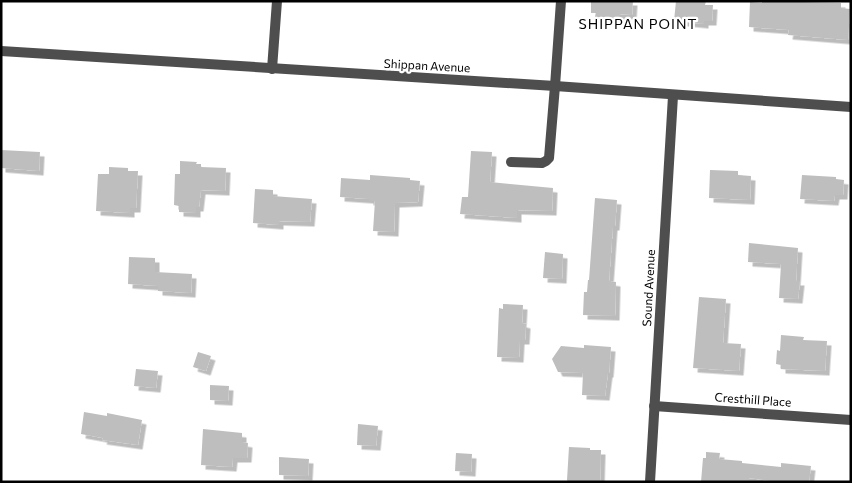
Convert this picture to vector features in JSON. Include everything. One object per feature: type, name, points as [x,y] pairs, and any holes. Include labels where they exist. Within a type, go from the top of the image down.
[{"type":"street","points":[[272,69],[277,1]]},
{"type":"street","points":[[511,162],[542,162],[549,158],[561,1]]},
{"type":"street","name":"Shippan Avenue","points":[[1,52],[556,86],[673,96],[851,107]]},
{"type":"street","name":"Sound Avenue","points":[[650,482],[673,96]]},
{"type":"street","name":"Cresthill Place","points":[[654,406],[851,420]]},
{"type":"building","points":[[591,1],[633,1],[632,15],[620,14],[620,18],[595,17],[596,13],[591,13]]},
{"type":"building","points":[[676,1],[706,1],[705,5],[713,5],[712,21],[704,21],[704,24],[674,21]]},
{"type":"building","points":[[762,1],[841,3],[841,8],[850,9],[848,40],[788,35],[789,30],[749,27],[750,2],[762,3]]},
{"type":"building","points":[[1,150],[40,152],[39,171],[1,168]]},
{"type":"building","points":[[471,151],[492,152],[490,182],[553,188],[552,211],[517,210],[517,218],[460,214],[462,197],[468,197]]},
{"type":"building","points":[[180,161],[197,162],[196,164],[201,164],[201,167],[226,168],[225,191],[201,190],[199,207],[196,207],[196,213],[179,212],[179,206],[174,205],[175,174],[180,174]]},
{"type":"building","points":[[109,167],[128,168],[128,171],[138,171],[136,208],[130,208],[130,213],[96,211],[98,174],[109,174]]},
{"type":"building","points":[[710,170],[738,171],[738,175],[751,176],[750,200],[709,198]]},
{"type":"building","points":[[370,175],[410,178],[410,180],[420,181],[418,202],[395,203],[394,232],[373,231],[375,201],[340,197],[341,178],[370,180]]},
{"type":"building","points":[[802,175],[836,177],[836,179],[844,180],[843,195],[835,195],[834,201],[800,199]]},
{"type":"building","points":[[255,189],[273,190],[273,196],[312,199],[310,222],[279,221],[279,225],[253,223]]},
{"type":"building","points":[[595,198],[617,200],[609,281],[616,282],[615,316],[583,315],[584,292],[587,292],[589,280]]},
{"type":"building","points":[[749,243],[798,248],[796,281],[800,281],[798,299],[779,298],[781,264],[748,262]]},
{"type":"building","points":[[545,252],[563,254],[562,279],[543,278]]},
{"type":"building","points":[[129,257],[155,258],[155,272],[192,274],[191,293],[158,291],[158,286],[128,284]]},
{"type":"building","points":[[699,297],[726,299],[723,343],[741,344],[739,371],[693,368]]},
{"type":"building","points":[[503,304],[523,305],[522,323],[526,324],[525,340],[520,340],[519,358],[497,357],[499,308],[503,309]]},
{"type":"building","points":[[781,335],[804,337],[803,340],[827,341],[825,371],[781,369],[781,365],[776,364],[777,350],[780,351]]},
{"type":"building","points":[[584,345],[611,347],[605,396],[582,395],[583,373],[558,372],[552,359],[561,346],[584,348]]},
{"type":"building","points":[[198,352],[211,356],[206,371],[193,367]]},
{"type":"building","points":[[136,369],[158,371],[156,388],[134,386]]},
{"type":"building","points":[[210,385],[229,386],[228,401],[210,400]]},
{"type":"building","points":[[84,412],[107,416],[107,413],[142,420],[138,445],[102,440],[103,438],[81,434]]},
{"type":"building","points":[[358,424],[378,426],[376,446],[357,445]]},
{"type":"building","points":[[203,429],[242,433],[242,442],[248,443],[247,458],[233,458],[232,467],[201,465]]},
{"type":"building","points":[[569,447],[601,450],[600,482],[568,482]]},
{"type":"building","points":[[706,452],[720,453],[719,459],[742,461],[742,463],[781,467],[781,463],[811,466],[809,482],[778,482],[749,478],[749,482],[701,482],[703,458],[706,458]]},
{"type":"building","points":[[456,453],[472,454],[471,472],[455,471]]},
{"type":"building","points":[[279,457],[309,459],[308,476],[279,475]]},
{"type":"district","name":"SHIPPAN POINT","points":[[638,24]]}]
